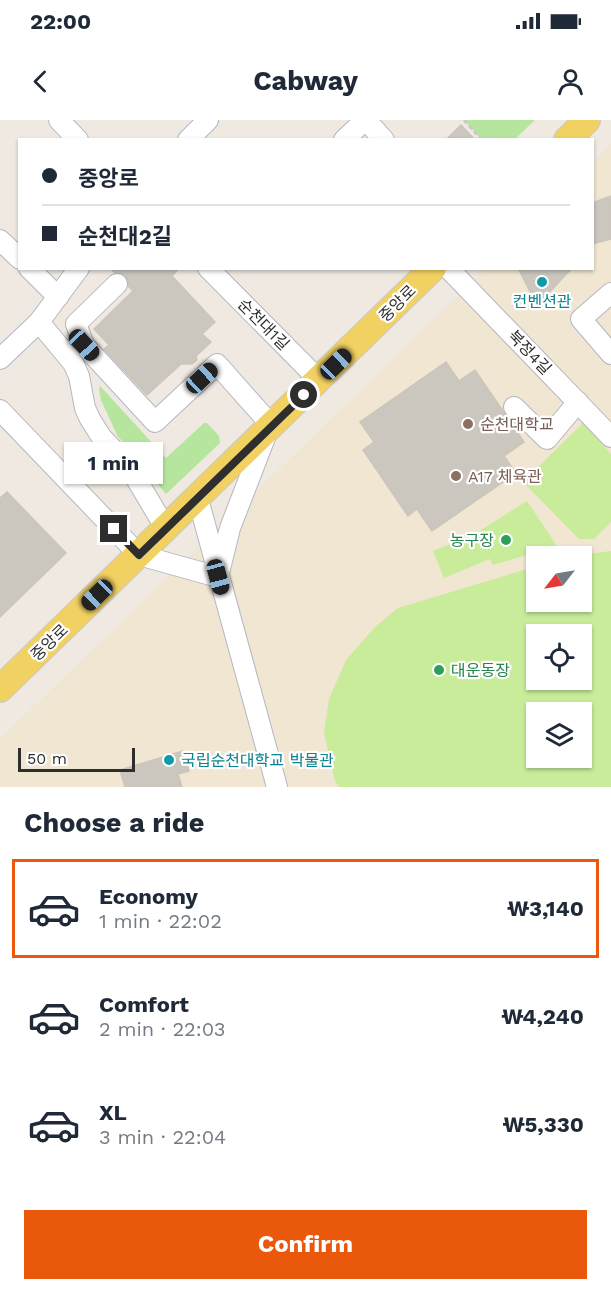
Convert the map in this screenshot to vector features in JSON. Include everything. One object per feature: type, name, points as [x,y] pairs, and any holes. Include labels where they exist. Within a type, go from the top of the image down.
[{"type":"main road","points":[[569,138],[587,120]]},
{"type":"main road","name":"중앙로","points":[[0,689],[431,270]]},
{"type":"street","points":[[58,120],[76,138]]},
{"type":"street","points":[[190,138],[208,120]]},
{"type":"street","points":[[346,138],[365,120],[382,138]]},
{"type":"street","points":[[31,270],[58,297]]},
{"type":"street","points":[[0,360],[39,322],[78,270]]},
{"type":"street","name":"순천대1길","points":[[209,270],[320,380]]},
{"type":"street","name":"북정4길","points":[[450,270],[611,436]]},
{"type":"street","points":[[117,284],[76,324],[84,345],[155,422],[217,364],[270,428],[230,528],[218,577]]},
{"type":"street","points":[[611,293],[581,319],[611,354]]},
{"type":"street","points":[[39,322],[73,363],[79,376],[85,408],[90,420],[102,438],[128,465],[166,529]]},
{"type":"street","points":[[514,407],[547,439],[578,402]]},
{"type":"street","points":[[0,410],[139,555],[218,577]]},
{"type":"street","points":[[198,499],[277,787]]},
{"type":"path","points":[[464,120],[480,138]]},
{"type":"shaded area","name":"순천대학교","points":[[611,144],[611,787],[0,787],[0,739],[485,270],[594,270],[594,161]]},
{"type":"green space","points":[[464,120],[535,120],[516,138],[480,138]]},
{"type":"green space","points":[[100,386],[166,458],[204,423],[207,423],[219,436],[220,443],[166,494],[149,474],[137,454],[118,437],[101,400]]},
{"type":"green space","points":[[583,423],[611,454],[611,522],[594,539],[579,539],[523,482]]},
{"type":"green space","name":"농구장","points":[[527,501],[557,546],[526,546],[526,555],[493,565],[490,559],[444,578],[433,551],[473,535]]},
{"type":"green space","name":"대운동장","points":[[611,551],[611,787],[339,787],[335,781],[324,733],[329,699],[346,660],[374,628],[398,608],[526,569],[526,612],[592,612],[592,553]]},
{"type":"building","points":[[461,125],[473,138],[448,138]]},
{"type":"building","points":[[611,196],[611,239],[594,243],[594,202]]},
{"type":"building","points":[[112,270],[177,270],[172,276],[215,322],[202,334],[211,342],[196,356],[197,360],[192,364],[181,364],[147,395],[104,349],[109,345],[94,329],[133,291],[125,275]]},
{"type":"building","name":"컨벤션관","points":[[519,270],[570,270],[546,296],[539,300],[534,299]]},
{"type":"building","points":[[446,362],[459,381],[475,370],[524,442],[504,456],[516,473],[432,531],[417,509],[408,516],[363,450],[374,442],[360,422]]},
{"type":"building","points":[[7,492],[66,553],[0,617],[0,498]]},
{"type":"building","name":"국립순천대학교 박물관","points":[[183,751],[189,771],[178,774],[182,787],[125,787],[120,770]]},
{"type":"place","name":"컨벤션관","points":[[542,282]]},
{"type":"place","name":"순천대학교","points":[[468,424]]},
{"type":"place","name":"A17 체육관","points":[[456,476]]},
{"type":"place","name":"농구장","points":[[506,540]]},
{"type":"place","name":"대운동장","points":[[439,670]]},
{"type":"place","name":"국립순천대학교 박물관","points":[[169,760]]},
{"type":"route","points":[[114,529],[139,555],[304,395]]}]
